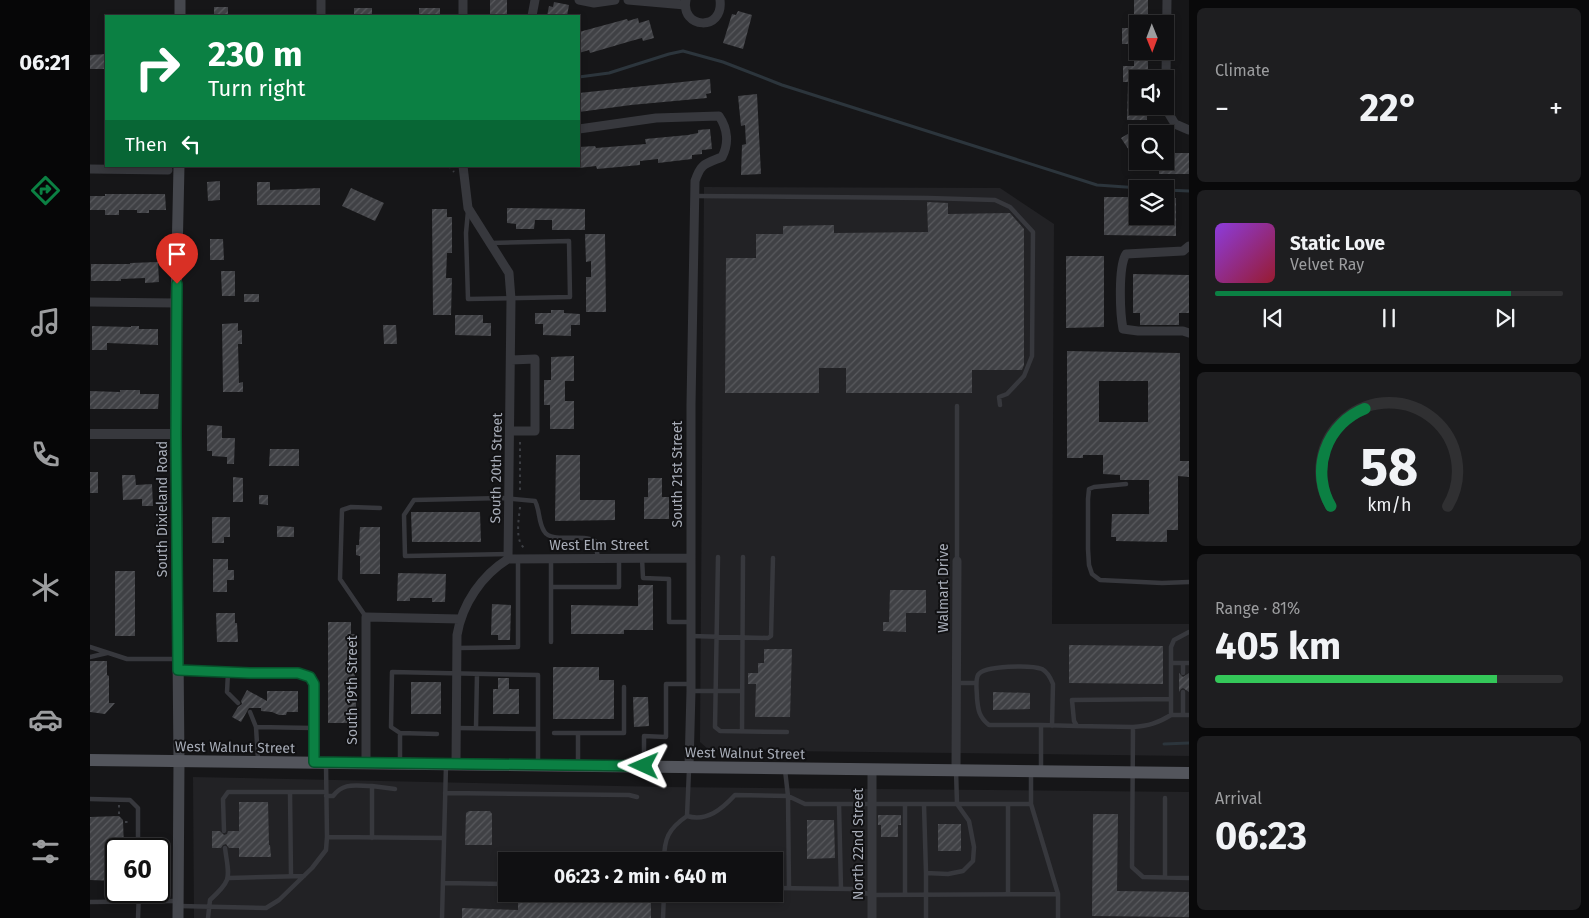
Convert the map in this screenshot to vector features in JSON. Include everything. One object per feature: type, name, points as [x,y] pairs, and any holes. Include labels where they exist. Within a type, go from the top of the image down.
[{"type":"main road","points":[[180,0],[180,15]]},
{"type":"main road","name":"South Dixieland Road","points":[[174,168],[179,761],[178,918]]},
{"type":"main road","name":"West Walnut Street","points":[[90,760],[1189,773]]},
{"type":"street","points":[[321,0],[321,15]]},
{"type":"street","points":[[463,0],[463,15]]},
{"type":"street","points":[[532,15],[535,0]]},
{"type":"street","points":[[579,0],[594,3],[615,0]]},
{"type":"street","points":[[628,0],[685,2],[688,15],[702,23],[717,17],[720,0]]},
{"type":"street","points":[[1167,0],[1166,76],[1169,114],[1176,124],[1189,130]]},
{"type":"street","name":"South 21st Street","points":[[580,129],[656,118],[720,116],[725,124],[727,148],[722,157],[707,163],[699,169],[695,182],[691,405],[691,688],[689,767]]},
{"type":"street","name":"South 20th Street","points":[[463,167],[468,208],[509,273],[511,360],[508,556]]},
{"type":"street","points":[[90,168],[174,168]]},
{"type":"street","points":[[1189,246],[1182,252],[1126,254],[1121,266],[1121,320],[1123,329],[1183,331],[1189,333]]},
{"type":"street","points":[[90,302],[176,303]]},
{"type":"street","points":[[510,431],[535,431],[535,359],[511,360]]},
{"type":"street","points":[[90,434],[176,434]]},
{"type":"street","points":[[451,764],[456,728],[457,635],[460,619],[464,608],[473,594],[493,570],[508,556]]},
{"type":"street","name":"West Elm Street","points":[[508,556],[518,559],[690,558]]},
{"type":"street","name":"Walmart Drive","points":[[956,770],[957,561]]},
{"type":"street","points":[[366,617],[460,619]]},
{"type":"street","name":"South 19th Street","points":[[366,617],[366,763]]},
{"type":"street","name":"North 22nd Street","points":[[872,769],[872,918]]},
{"type":"lane","points":[[695,196],[995,200],[1010,207],[1033,232],[1032,356],[1024,376],[1007,394],[999,397],[1000,406]]},
{"type":"lane","points":[[468,208],[466,233],[468,299],[570,298],[569,241],[490,243]]},
{"type":"lane","name":"Walmart Drive","points":[[957,406],[957,561]]},
{"type":"lane","points":[[1126,484],[1094,486],[1089,489],[1089,565],[1092,574],[1100,580],[1116,582],[1189,582]]},
{"type":"lane","points":[[508,556],[405,556],[404,515],[414,500],[509,498],[535,501],[545,533],[551,537],[589,538],[595,541],[598,558]]},
{"type":"lane","points":[[366,617],[340,579],[342,510],[351,507],[380,508]]},
{"type":"lane","points":[[718,557],[715,727],[720,731],[787,732]]},
{"type":"lane","points":[[742,731],[743,557]]},
{"type":"lane","points":[[551,587],[619,587],[619,558]]},
{"type":"lane","points":[[642,558],[643,578],[669,579],[669,622],[690,622]]},
{"type":"lane","points":[[690,636],[742,638],[768,638],[771,636],[773,558]]},
{"type":"lane","points":[[457,648],[518,647],[518,559]]},
{"type":"lane","points":[[551,559],[551,642]]},
{"type":"lane","points":[[1171,715],[1171,646],[1174,640],[1189,632]]},
{"type":"lane","points":[[90,648],[128,659],[228,672],[298,673],[310,677],[314,684],[313,728],[326,794],[326,850],[304,876],[279,900],[266,908],[158,903]]},
{"type":"lane","points":[[90,657],[108,653]]},
{"type":"lane","points":[[1171,663],[1189,663]]},
{"type":"lane","points":[[1183,663],[1183,673]]},
{"type":"lane","points":[[1052,726],[1053,684],[1051,678],[1044,670],[990,668],[982,670],[978,675],[976,684],[978,712],[982,720],[989,725],[1133,728],[1161,722],[1171,715],[1189,715]]},
{"type":"lane","points":[[228,672],[227,692],[238,702]]},
{"type":"lane","points":[[437,734],[400,733],[392,727],[392,672],[538,675],[538,765]]},
{"type":"lane","points":[[476,728],[477,674]]},
{"type":"lane","points":[[957,683],[976,684]]},
{"type":"lane","points":[[644,766],[644,736],[666,737],[666,684],[716,691],[742,692]]},
{"type":"lane","points":[[554,733],[624,733],[624,687]]},
{"type":"lane","points":[[1183,692],[1183,715]]},
{"type":"lane","points":[[1077,726],[1074,721],[1072,700],[1171,699]]},
{"type":"lane","points":[[250,712],[256,727],[258,762]]},
{"type":"lane","points":[[1041,725],[1031,804],[1058,894],[1058,918]]},
{"type":"lane","points":[[256,727],[313,728]]},
{"type":"lane","points":[[456,728],[538,729]]},
{"type":"lane","points":[[1133,728],[1132,867],[1143,877],[1189,878]]},
{"type":"lane","points":[[400,733],[400,764]]},
{"type":"lane","points":[[578,733],[578,766]]},
{"type":"lane","points":[[442,918],[445,793],[451,764]]},
{"type":"lane","points":[[687,816],[689,767]]},
{"type":"lane","points":[[785,768],[788,796],[789,888]]},
{"type":"lane","points":[[926,873],[948,874],[963,871],[973,861],[974,847],[969,821],[957,804],[956,770]]},
{"type":"lane","points":[[224,831],[223,800],[228,792],[290,792],[333,796],[338,789],[347,786],[372,786],[395,789]]},
{"type":"lane","points":[[372,786],[372,838]]},
{"type":"lane","points":[[290,792],[291,876]]},
{"type":"lane","points":[[445,793],[629,795],[637,797]]},
{"type":"lane","points":[[687,816],[697,819],[710,815],[723,808],[735,795],[788,796],[805,804],[1031,804]]},
{"type":"lane","points":[[1165,798],[1165,877]]},
{"type":"lane","points":[[90,799],[130,800],[138,808],[138,838]]},
{"type":"lane","points":[[839,804],[841,889]]},
{"type":"lane","points":[[1008,804],[1008,893]]},
{"type":"lane","points":[[905,805],[905,895]]},
{"type":"lane","points":[[924,805],[926,918]]},
{"type":"lane","points":[[664,852],[664,843],[676,824],[687,816]]},
{"type":"lane","points":[[327,837],[444,838]]},
{"type":"lane","points":[[208,918],[210,900],[224,887],[229,878],[225,848]]},
{"type":"lane","points":[[229,878],[304,876]]},
{"type":"lane","points":[[443,883],[498,884]]},
{"type":"lane","points":[[783,888],[851,889],[872,895],[1058,894]]},
{"type":"lane","points":[[90,902],[105,902]]},
{"type":"lane","points":[[663,918],[664,902]]},
{"type":"lane","points":[[138,918],[139,903]]},
{"type":"path","points":[[119,805],[119,814]]},
{"type":"path","points":[[125,822],[133,822]]},
{"type":"shaded area","points":[[704,187],[1000,188],[1054,224],[1052,624],[1189,624],[1189,756],[709,750],[700,742]]},
{"type":"shaded area","points":[[193,777],[667,787],[1189,792],[1189,918],[194,918]]},
{"type":"building","points":[[490,0],[507,0],[507,15],[490,15]]},
{"type":"building","points":[[1134,0],[1148,0],[1148,15],[1134,15]]},
{"type":"building","points":[[554,2],[569,5],[567,15],[547,15],[549,6],[553,7]]},
{"type":"building","points":[[214,7],[228,7],[228,15],[214,15]]},
{"type":"building","points":[[354,8],[372,8],[372,15],[354,15]]},
{"type":"building","points":[[419,8],[440,8],[440,15],[419,15]]},
{"type":"building","points":[[738,11],[752,15],[743,49],[723,43],[732,14],[736,15]]},
{"type":"building","points":[[638,18],[639,23],[649,20],[654,38],[643,41],[642,38],[590,53],[589,50],[580,53],[580,32],[627,19],[628,21]]},
{"type":"building","points":[[1122,28],[1129,28],[1129,44],[1122,44]]},
{"type":"building","points":[[105,54],[105,69],[90,69],[90,55]]},
{"type":"building","points":[[1134,60],[1148,60],[1148,70],[1129,70],[1129,115],[1147,115],[1147,120],[1127,120],[1128,82],[1123,82],[1123,66],[1134,66]]},
{"type":"building","points":[[710,79],[711,93],[706,94],[707,98],[580,112],[580,93]]},
{"type":"building","points":[[757,94],[761,174],[741,175],[742,145],[746,144],[745,125],[741,126],[738,96]]},
{"type":"building","points":[[710,129],[712,149],[702,150],[702,154],[692,155],[692,159],[658,163],[658,159],[640,161],[640,165],[597,169],[596,166],[579,168],[580,147],[595,146],[596,148],[646,144],[645,139],[688,135],[698,133],[698,130]]},
{"type":"building","points":[[1129,133],[1129,150],[1121,138]]},
{"type":"building","points":[[1174,153],[1189,153],[1189,174],[1159,174],[1159,170],[1174,170]]},
{"type":"building","points":[[220,181],[220,200],[208,201],[207,182]]},
{"type":"building","points":[[257,182],[270,182],[270,190],[320,188],[320,205],[257,205]]},
{"type":"building","points":[[351,188],[384,203],[375,221],[342,206]]},
{"type":"building","points":[[105,194],[165,194],[166,210],[149,210],[149,213],[137,213],[137,210],[119,210],[119,215],[105,215],[105,210],[90,210],[90,196],[105,196]]},
{"type":"building","points":[[1104,197],[1129,197],[1129,225],[1174,225],[1174,198],[1176,198],[1176,236],[1104,235]]},
{"type":"building","points":[[927,202],[948,203],[948,214],[1010,213],[1024,229],[1024,365],[1022,370],[972,370],[972,393],[846,393],[846,368],[819,368],[819,393],[725,393],[726,258],[756,258],[756,234],[783,234],[783,226],[834,225],[834,233],[928,232]]},
{"type":"building","points":[[507,208],[585,209],[585,230],[552,230],[552,220],[535,220],[534,229],[516,229],[516,224],[507,223]]},
{"type":"building","points":[[432,209],[447,209],[447,217],[452,217],[452,253],[447,253],[446,278],[452,278],[451,315],[433,315]]},
{"type":"building","points":[[585,234],[605,234],[606,312],[586,312],[586,277],[591,277],[591,261],[586,262]]},
{"type":"building","points":[[210,239],[223,239],[224,260],[210,260]]},
{"type":"building","points":[[1066,256],[1104,256],[1104,327],[1066,328]]},
{"type":"building","points":[[158,262],[159,282],[145,283],[145,278],[121,279],[121,281],[91,281],[91,264]]},
{"type":"building","points":[[221,271],[235,271],[235,296],[222,296]]},
{"type":"building","points":[[1133,274],[1189,275],[1189,313],[1179,313],[1179,325],[1140,325],[1140,313],[1133,313]]},
{"type":"building","points":[[244,294],[259,294],[259,302],[244,302]]},
{"type":"building","points":[[551,310],[564,310],[564,313],[580,314],[580,325],[571,325],[571,336],[543,335],[543,324],[535,324],[535,313],[551,313]]},
{"type":"building","points":[[455,315],[483,315],[483,323],[491,323],[491,336],[455,335]]},
{"type":"building","points":[[238,323],[238,331],[242,330],[242,344],[238,344],[239,383],[243,382],[243,392],[223,392],[222,324]]},
{"type":"building","points":[[383,325],[396,325],[397,344],[384,344]]},
{"type":"building","points":[[92,326],[139,326],[139,329],[158,329],[158,345],[107,343],[107,350],[92,350]]},
{"type":"building","points":[[1067,351],[1180,353],[1180,461],[1189,461],[1189,477],[1178,476],[1178,530],[1167,530],[1167,542],[1116,541],[1116,537],[1111,537],[1112,514],[1149,514],[1149,480],[1120,480],[1120,475],[1103,474],[1103,455],[1083,455],[1083,458],[1067,458]],"holes":[[[1099,381],[1148,381],[1148,422],[1099,422]]]},
{"type":"building","points":[[574,356],[574,381],[565,381],[565,401],[574,401],[574,429],[550,429],[550,405],[544,405],[544,380],[551,380],[551,357]]},
{"type":"building","points":[[120,390],[140,390],[140,394],[159,394],[158,409],[90,409],[90,391],[120,392]]},
{"type":"building","points":[[207,425],[222,426],[222,438],[235,438],[234,464],[227,464],[227,457],[212,456],[212,451],[207,451]]},
{"type":"building","points":[[270,449],[299,449],[299,466],[269,466]]},
{"type":"building","points":[[556,455],[580,455],[580,500],[615,500],[615,520],[555,521]]},
{"type":"building","points":[[90,472],[98,472],[98,493],[90,493]]},
{"type":"building","points":[[122,475],[135,475],[136,485],[152,484],[153,506],[142,506],[142,499],[123,500]]},
{"type":"building","points":[[233,477],[243,478],[243,502],[233,502]]},
{"type":"building","points":[[648,478],[662,478],[662,497],[669,497],[669,519],[644,519],[644,497],[648,497]]},
{"type":"building","points":[[259,495],[268,495],[268,505],[259,504]]},
{"type":"building","points":[[411,512],[480,512],[481,542],[412,542]]},
{"type":"building","points":[[212,517],[230,517],[230,537],[224,537],[224,543],[212,543]]},
{"type":"building","points":[[277,526],[294,527],[294,537],[277,537]]},
{"type":"building","points":[[360,527],[380,527],[380,574],[360,574],[360,556],[356,555],[356,545],[359,545]]},
{"type":"building","points":[[213,559],[228,559],[228,570],[234,570],[234,580],[227,580],[227,592],[213,592]]},
{"type":"building","points":[[115,571],[135,571],[135,636],[115,636]]},
{"type":"building","points":[[398,573],[446,574],[445,602],[432,602],[432,598],[410,598],[410,601],[397,601]]},
{"type":"building","points":[[638,585],[653,585],[653,630],[624,630],[624,634],[571,634],[571,605],[638,606]]},
{"type":"building","points":[[890,590],[926,590],[926,613],[906,613],[906,632],[883,631],[883,622],[889,622]]},
{"type":"building","points":[[492,604],[511,605],[510,640],[498,640],[498,635],[491,635]]},
{"type":"building","points":[[216,613],[235,613],[238,642],[217,642]]},
{"type":"building","points":[[328,622],[351,622],[351,634],[356,634],[356,644],[351,644],[351,667],[355,667],[355,677],[351,678],[351,701],[356,701],[356,711],[351,711],[351,723],[328,723]]},
{"type":"building","points":[[1069,645],[1163,646],[1163,684],[1069,683]]},
{"type":"building","points":[[764,649],[792,649],[790,717],[755,717],[756,684],[748,684],[748,673],[758,673],[758,663],[764,663]]},
{"type":"building","points":[[90,661],[107,661],[109,703],[115,703],[105,714],[90,712]]},
{"type":"building","points":[[553,667],[599,667],[599,680],[614,680],[614,719],[553,719]]},
{"type":"building","points":[[1179,673],[1183,677],[1189,673],[1189,692],[1183,688],[1179,692]]},
{"type":"building","points":[[498,678],[509,678],[509,689],[519,689],[519,714],[493,714],[493,689],[498,689]]},
{"type":"building","points":[[411,682],[441,682],[441,714],[411,714]]},
{"type":"building","points":[[247,690],[267,701],[267,691],[298,691],[298,712],[287,712],[286,715],[279,715],[261,711],[261,708],[249,708],[241,722],[232,717],[242,704],[241,701]]},
{"type":"building","points":[[993,692],[1030,693],[1030,709],[993,710]]},
{"type":"building","points":[[633,697],[648,697],[649,726],[634,727]]},
{"type":"building","points":[[239,802],[268,802],[271,857],[239,857],[239,848],[229,848],[226,844],[221,848],[212,848],[212,831],[220,831],[224,835],[228,831],[239,831]]},
{"type":"building","points":[[469,811],[490,811],[492,814],[492,845],[465,845],[466,813]]},
{"type":"building","points":[[1093,814],[1118,814],[1117,891],[1189,892],[1189,917],[1092,916]]},
{"type":"building","points":[[878,815],[901,815],[901,825],[898,825],[898,837],[881,837],[881,825],[878,825]]},
{"type":"building","points":[[119,816],[123,820],[124,838],[105,838],[105,881],[90,880],[90,817]]},
{"type":"building","points":[[807,820],[834,820],[835,858],[807,859]]},
{"type":"building","points":[[938,824],[961,824],[961,851],[938,851]]},
{"type":"building","points":[[518,902],[651,902],[651,918],[462,918],[462,908],[518,910]]},
{"type":"waterway","points":[[580,77],[609,73],[683,51],[723,62],[782,85],[1097,185],[1129,187]]},
{"type":"waterway","points":[[1174,190],[1189,191]]},
{"type":"waterway","points":[[1164,744],[1189,743]]},
{"type":"route","points":[[177,284],[178,670],[298,673],[310,677],[314,684],[314,762],[644,766]]}]
